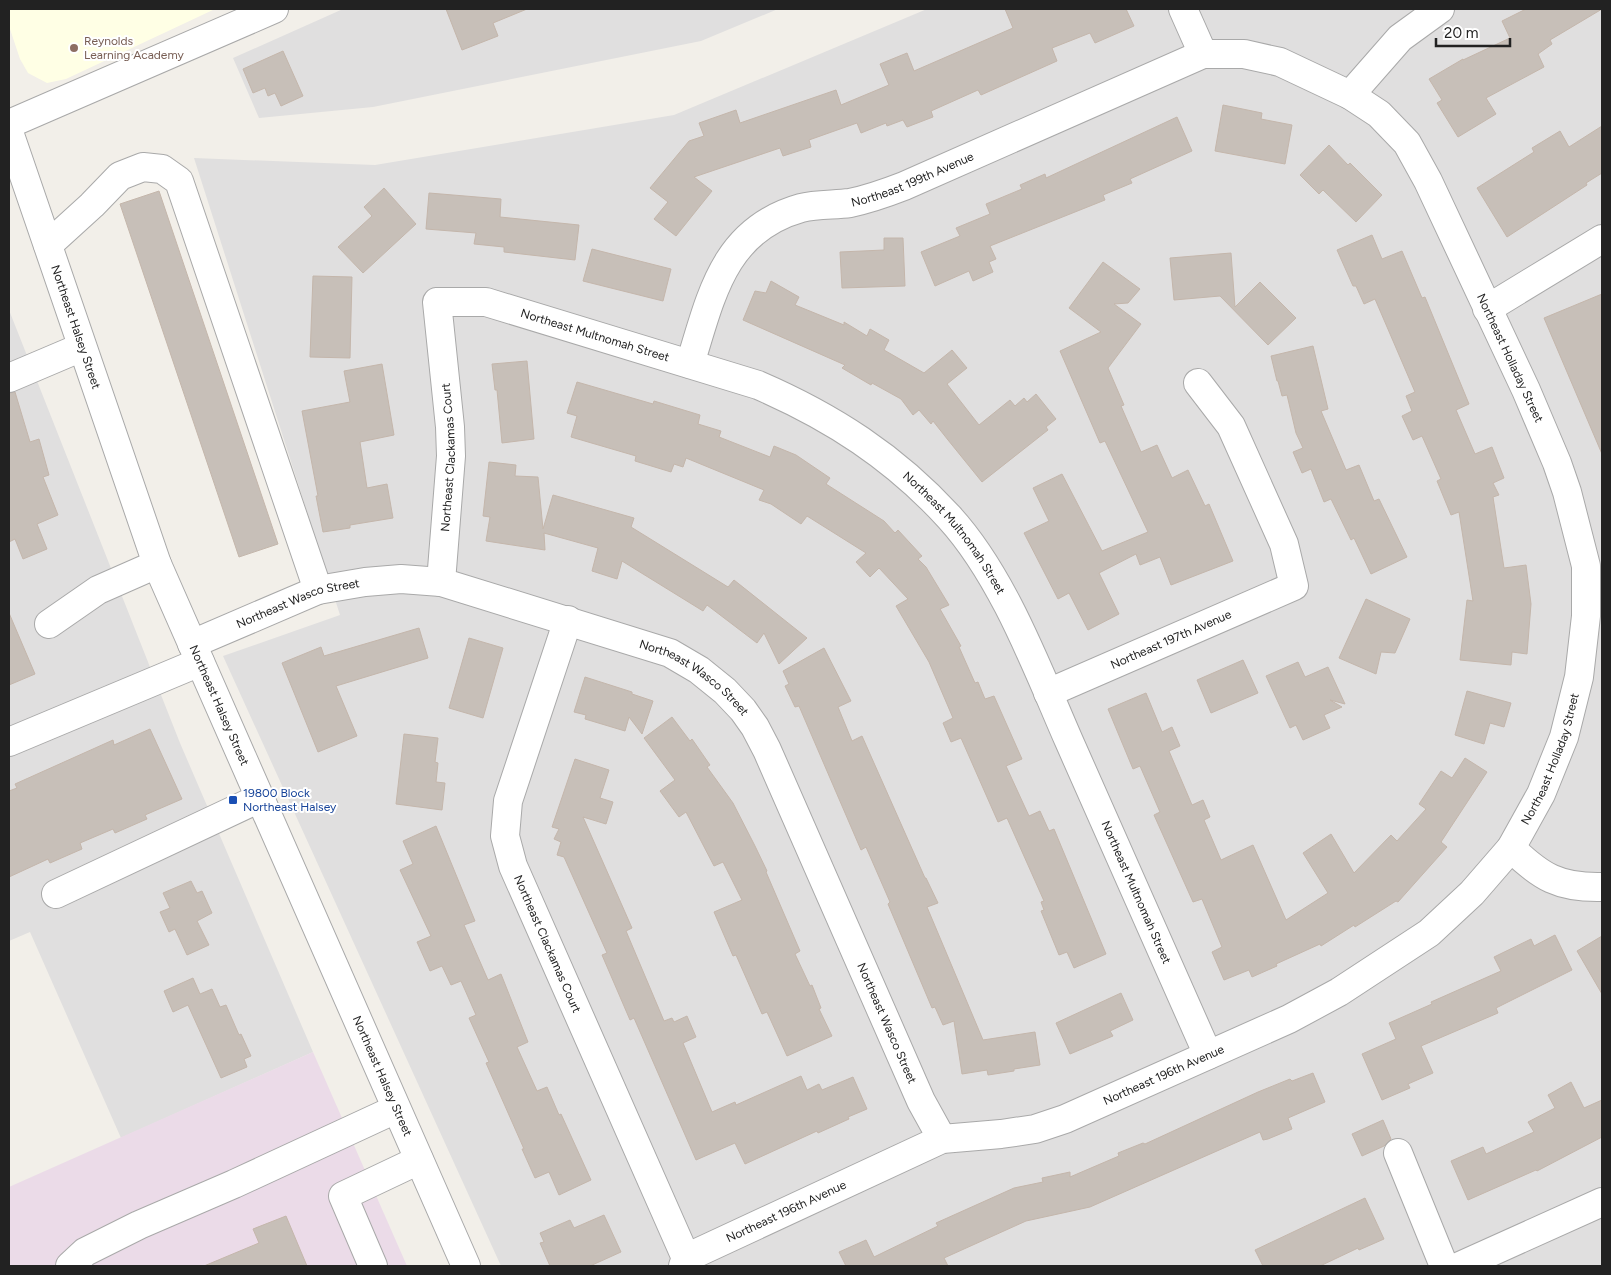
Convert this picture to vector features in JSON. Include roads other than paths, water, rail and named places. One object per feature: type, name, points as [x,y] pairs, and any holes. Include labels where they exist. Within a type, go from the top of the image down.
[{"type":"street","points":[[9,124],[274,9]]},
{"type":"street","points":[[1183,9],[1203,54]]},
{"type":"street","points":[[1350,94],[1400,38],[1440,9]]},
{"type":"street","name":"Northeast Holladay Street","points":[[1203,54],[1244,54],[1280,62],[1350,94],[1379,114],[1407,144],[1428,181],[1526,390],[1557,463],[1594,564],[1579,677],[1564,737],[1541,794],[1511,848]]},
{"type":"street","name":"Northeast 199th Avenue","points":[[690,364],[714,288],[724,266],[740,245],[761,226],[780,216],[802,208],[849,203],[872,198],[904,186],[1203,54]]},
{"type":"street","name":"Northeast Halsey Street","points":[[9,132],[157,564],[466,1266]]},
{"type":"street","points":[[48,245],[92,205],[120,176],[143,167],[162,169],[179,182],[318,590]]},
{"type":"street","points":[[1487,309],[1602,240]]},
{"type":"street","name":"Northeast Multnomah Street","points":[[437,302],[486,302],[758,385],[796,401],[836,423],[878,452],[914,482],[950,518],[976,552],[1011,613],[1208,1055]]},
{"type":"street","name":"Northeast Clackamas Court","points":[[437,302],[449,409],[451,446],[442,582]]},
{"type":"street","points":[[9,378],[82,347]]},
{"type":"street","name":"Northeast 197th Avenue","points":[[1048,693],[1294,586],[1284,544],[1231,426],[1198,383]]},
{"type":"street","points":[[49,624],[98,590],[157,564]]},
{"type":"street","name":"Northeast Wasco Street","points":[[9,742],[196,653],[318,590],[365,582],[401,579],[442,582],[670,653],[699,670],[725,692],[743,710],[755,727],[767,750],[921,1101],[942,1139]]},
{"type":"street","name":"Northeast Clackamas Court","points":[[568,620],[508,801],[505,836],[513,866],[685,1262]]},
{"type":"street","points":[[56,894],[260,798]]},
{"type":"street","points":[[1511,848],[1532,868],[1554,881],[1583,888],[1602,888]]},
{"type":"street","name":"Northeast 196th Avenue","points":[[685,1262],[942,1139],[1035,1129],[1065,1119],[1289,1019],[1339,992],[1429,933],[1472,893],[1511,848]]},
{"type":"street","points":[[70,1266],[85,1252],[396,1109]]},
{"type":"street","points":[[1398,1153],[1444,1266]]},
{"type":"street","points":[[373,1266],[343,1196],[419,1160]]},
{"type":"street","points":[[1460,1266],[1602,1202]]},
{"type":"place","name":"Reynolds Learning Academy","points":[[74,48]]},
{"type":"place","name":"19800 Block Northeast Halsey","points":[[233,800]]}]
